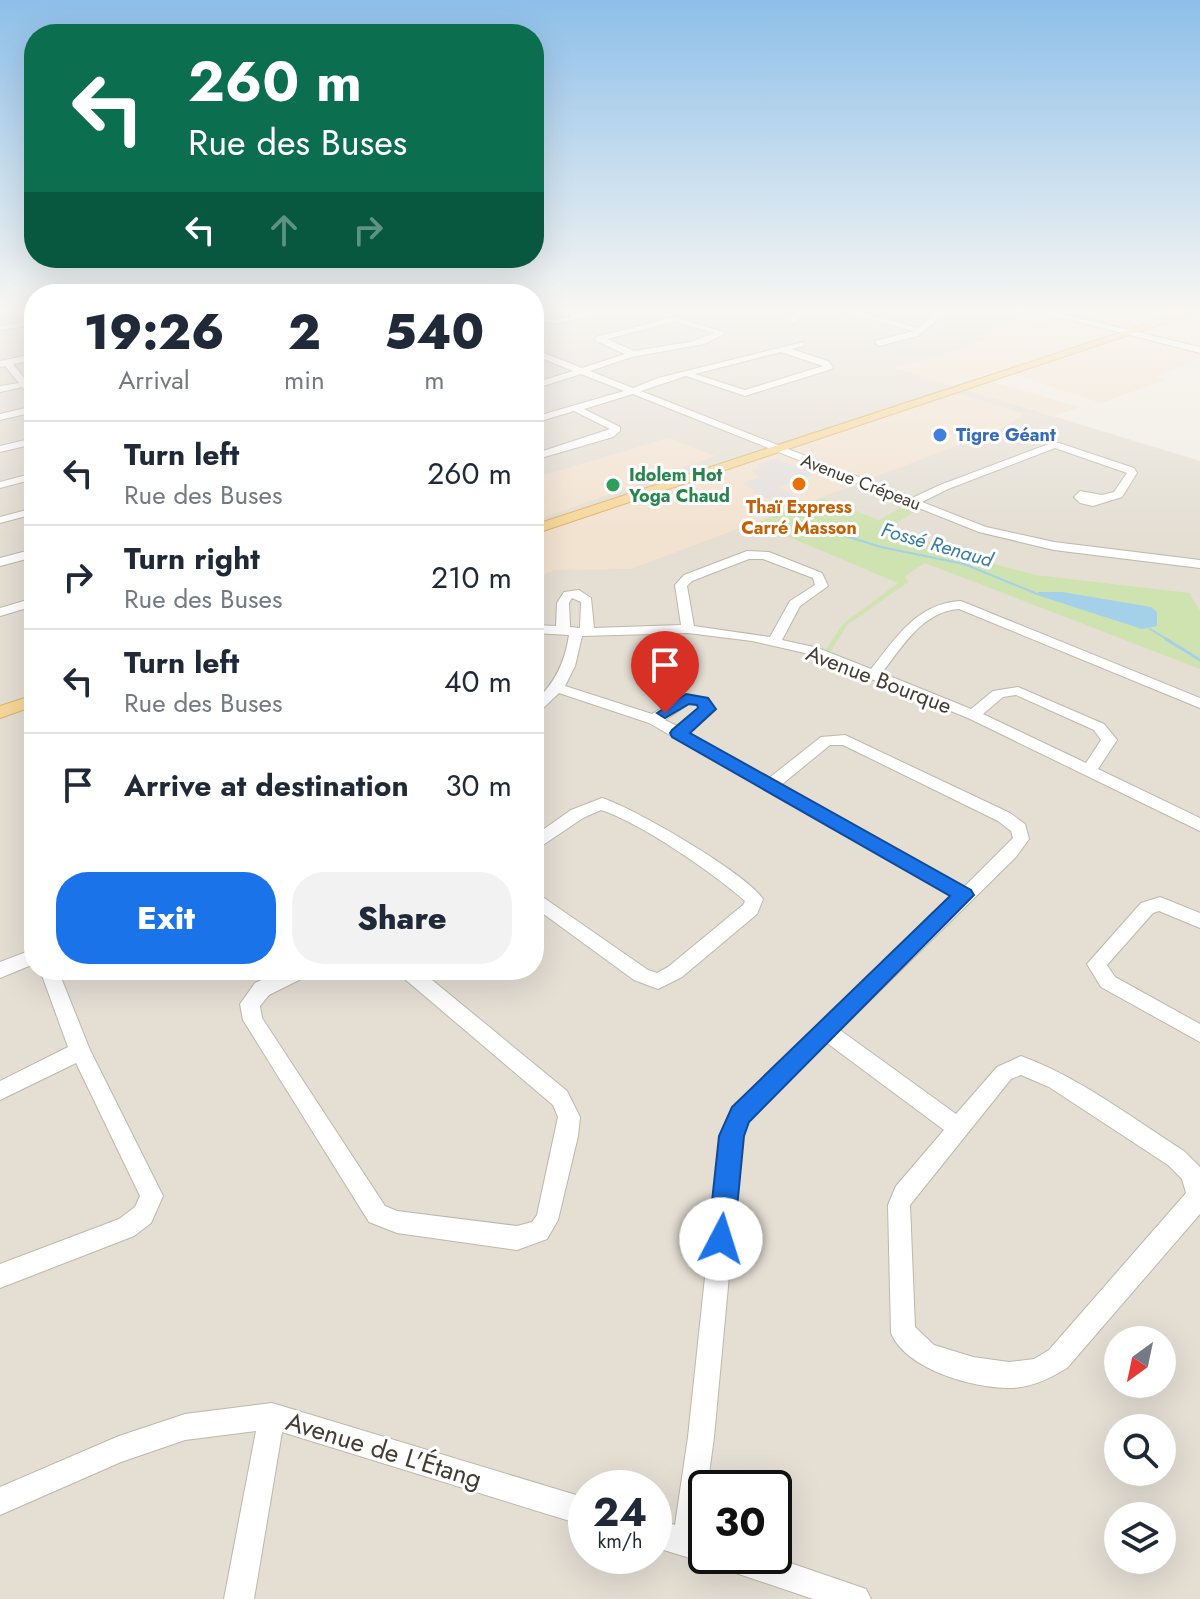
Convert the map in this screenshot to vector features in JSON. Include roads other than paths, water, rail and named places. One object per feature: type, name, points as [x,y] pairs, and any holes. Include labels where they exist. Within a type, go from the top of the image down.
[{"type":"main road","points":[[773,447],[952,387]]},
{"type":"main road","points":[[544,519],[609,501],[956,387]]},
{"type":"main road","points":[[544,526],[609,501]]},
{"type":"main road","points":[[0,701],[24,693]]},
{"type":"main road","points":[[0,712],[24,704]]},
{"type":"street","name":"Avenue Crépeau","points":[[622,387],[977,528],[1027,541],[1200,564]]},
{"type":"street","points":[[544,417],[644,387]]},
{"type":"street","points":[[726,387],[745,393],[766,387]]},
{"type":"street","points":[[544,454],[609,435],[617,429],[575,408]]},
{"type":"street","points":[[0,417],[24,411]]},
{"type":"street","points":[[0,449],[24,443]]},
{"type":"street","points":[[913,502],[1055,445],[1130,470],[1132,473],[1118,495],[1101,498]]},
{"type":"street","points":[[0,485],[24,479]]},
{"type":"street","points":[[0,520],[24,515]]},
{"type":"street","points":[[688,629],[681,585],[688,578],[747,555],[765,555],[818,576],[822,586],[795,604],[775,641]]},
{"type":"street","points":[[0,562],[24,556]]},
{"type":"street","points":[[874,674],[918,622],[947,604],[961,605],[1200,704]]},
{"type":"street","points":[[0,612],[24,605]]},
{"type":"street","name":"Avenue Bourque","points":[[544,630],[575,632],[688,629],[775,641],[874,674],[973,715],[1200,825]]},
{"type":"street","points":[[544,700],[558,688],[573,657],[575,632]]},
{"type":"street","points":[[558,688],[654,720],[964,895]]},
{"type":"street","points":[[973,715],[998,692],[1008,690],[1099,727],[1107,733],[1109,740],[1089,770]]},
{"type":"street","points":[[654,720],[686,699],[703,701],[707,709],[678,733]]},
{"type":"street","points":[[699,1470],[731,1136],[740,1115],[1021,839],[1019,828],[1004,817],[845,740],[826,740],[770,786]]},
{"type":"street","points":[[544,838],[586,810],[602,804],[616,808],[739,886],[754,899],[751,909],[675,972],[658,981],[641,975],[544,905]]},
{"type":"street","points":[[1200,921],[1160,904],[1147,908],[1096,964],[1108,982],[1200,1034]]},
{"type":"street","points":[[0,970],[24,960]]},
{"type":"street","points":[[0,1276],[126,1228],[143,1215],[152,1196],[80,1051],[53,980]]},
{"type":"street","points":[[281,980],[262,989],[250,1004],[253,1020],[377,1214],[397,1222],[517,1238],[539,1231],[550,1208],[567,1136],[569,1117],[560,1098],[419,980]]},
{"type":"street","points":[[826,1031],[958,1128]]},
{"type":"street","points":[[0,1091],[80,1051]]},
{"type":"street","points":[[1021,1065],[1056,1081],[1176,1158],[1187,1167],[1199,1189],[1197,1200],[1058,1359],[1037,1371],[1009,1375],[973,1370],[926,1355],[903,1333],[899,1205],[904,1194],[958,1128],[1004,1073],[1021,1065]]},
{"type":"street","points":[[239,1599],[272,1416]]},
{"type":"street","name":"Avenue de L'Étang","points":[[0,1501],[119,1449],[185,1427],[272,1416],[568,1506]]},
{"type":"street","points":[[781,1574],[856,1599]]},
{"type":"water","points":[[1062,592],[1151,607],[1157,612],[1157,626],[1142,629],[1034,594]]},
{"type":"waterway","name":"Fossé Renaud","points":[[830,531],[881,547],[964,564],[1035,593]]},
{"type":"waterway","name":"Fossé Renaud","points":[[1150,629],[1170,641]]},
{"type":"waterway","name":"Fossé Renaud","points":[[1166,639],[1200,660]]},
{"type":"place","name":"Tigre Géant","points":[[940,435]]},
{"type":"place","name":"Thaï Express Carré Masson","points":[[799,484]]},
{"type":"place","name":"Idolem Hot Yoga Chaud","points":[[613,485]]}]
